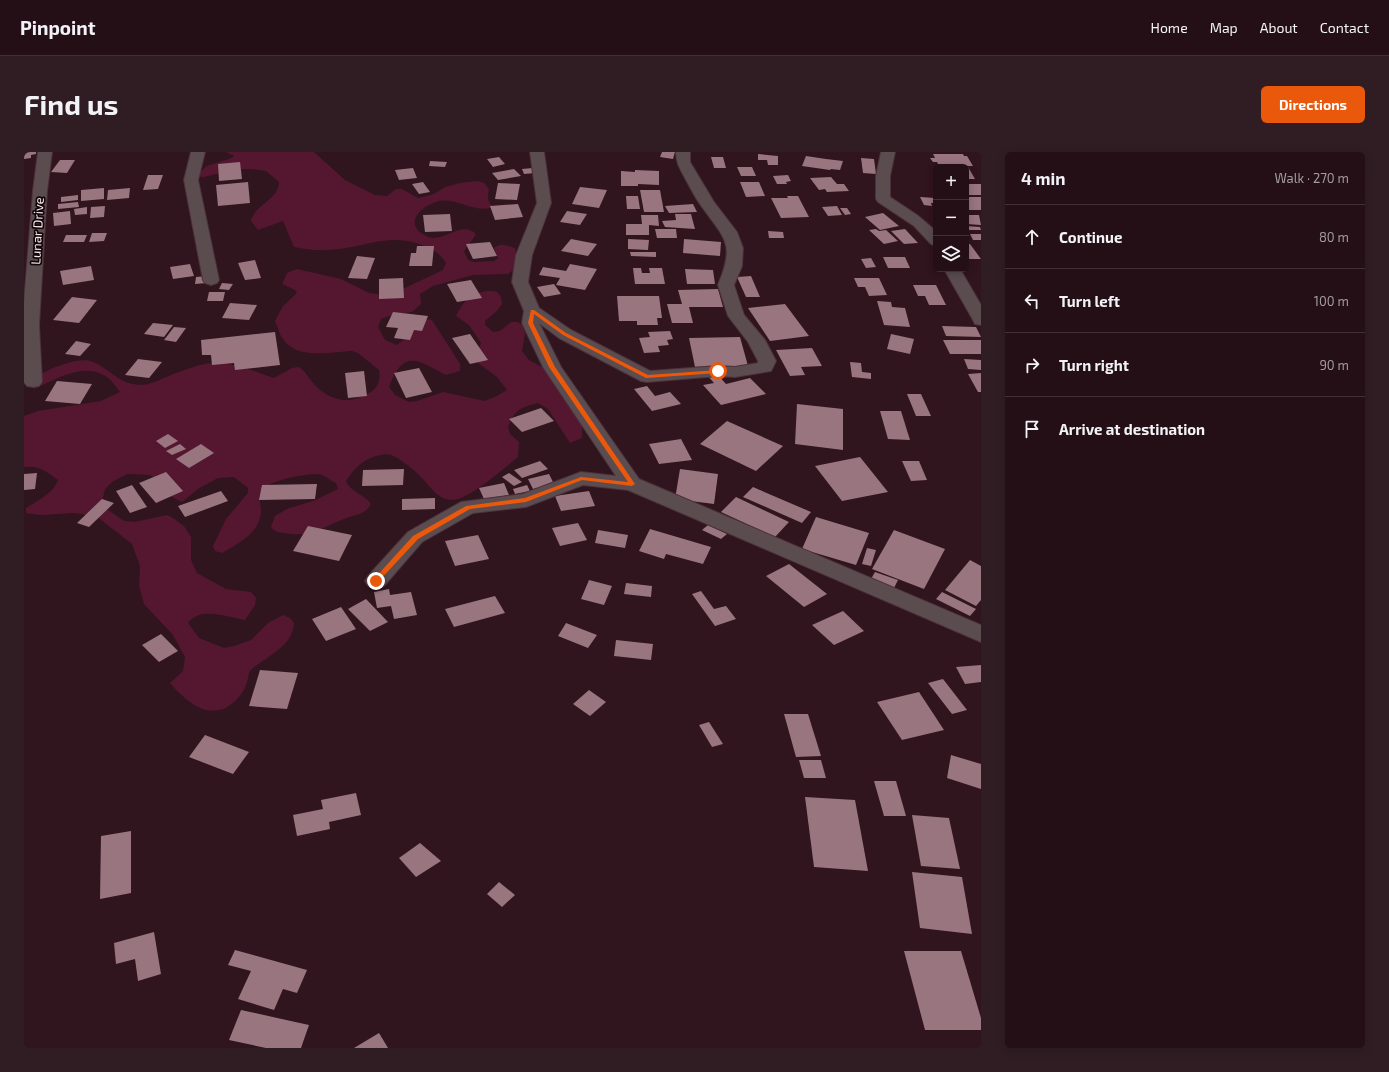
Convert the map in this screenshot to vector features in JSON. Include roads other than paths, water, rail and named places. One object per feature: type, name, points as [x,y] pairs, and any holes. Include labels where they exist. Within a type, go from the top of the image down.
[{"type":"street","name":"Lunar Drive","points":[[33,382],[30,325],[40,191],[45,152]]},
{"type":"street","points":[[198,152],[191,180],[210,280]]},
{"type":"street","points":[[538,152],[544,202],[524,255],[520,282],[532,311],[530,323],[552,367],[632,484]]},
{"type":"street","points":[[532,311],[565,334],[647,377],[718,371],[735,372],[765,367],[767,361],[756,340],[736,316],[726,285],[734,266],[735,248],[729,232],[707,204],[693,180],[683,162],[683,152]]},
{"type":"street","points":[[888,152],[883,176],[883,199],[924,227],[933,236]]},
{"type":"street","points":[[954,272],[981,320]]},
{"type":"street","points":[[376,581],[415,537],[468,507],[526,500],[581,478],[632,484],[981,634]]}]
